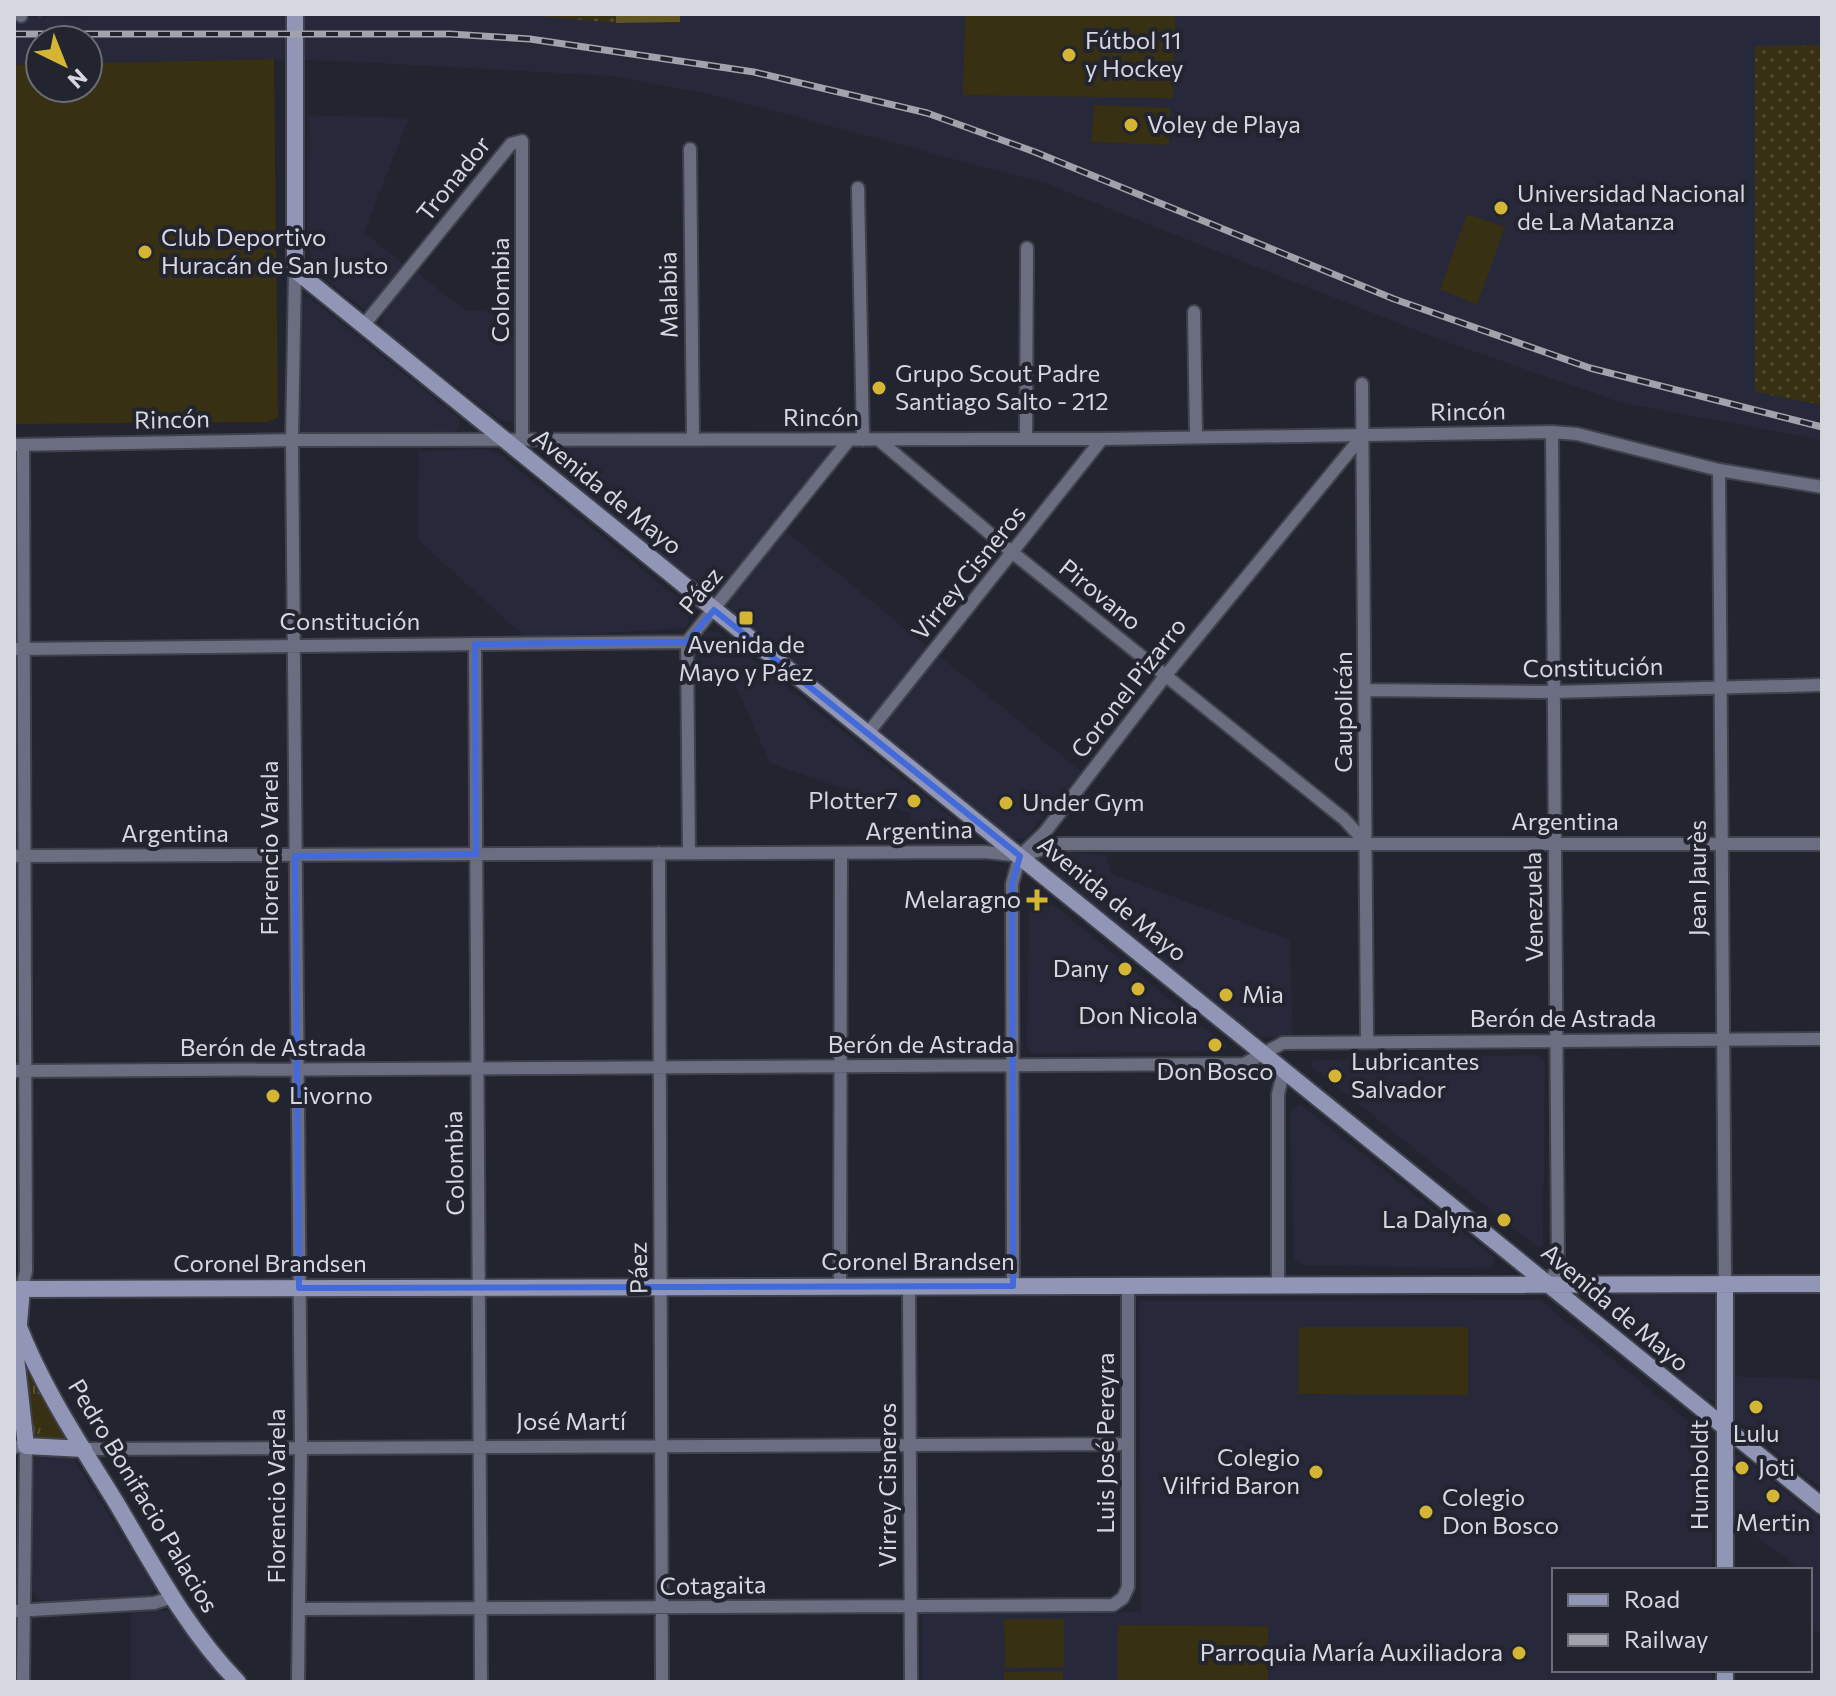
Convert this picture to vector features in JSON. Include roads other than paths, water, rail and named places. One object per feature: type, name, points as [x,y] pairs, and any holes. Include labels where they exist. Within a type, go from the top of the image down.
[{"type":"street","name":"Florencio Varela","points":[[295,14],[292,440],[295,1071],[301,1447],[298,1682]]},
{"type":"street","name":"Tronador","points":[[363,326],[511,144],[522,141]]},
{"type":"street","name":"Colombia","points":[[522,141],[522,440]]},
{"type":"street","name":"Malabia","points":[[690,149],[693,439]]},
{"type":"street","points":[[858,188],[863,440]]},
{"type":"street","points":[[1026,439],[1027,248]]},
{"type":"street","name":"Avenida de Mayo","points":[[295,270],[1822,1506]]},
{"type":"street","points":[[1194,312],[1196,436]]},
{"type":"street","name":"Caupolicán","points":[[1362,384],[1367,1040]]},
{"type":"street","name":"Rincón","points":[[19,445],[292,440],[880,441],[1552,432],[1577,434],[1719,470],[1822,487]]},
{"type":"street","name":"Venezuela","points":[[1550,1284],[1558,1265],[1552,432]]},
{"type":"street","name":"Coronel Pizarro","points":[[1020,856],[1045,832],[1166,675],[1363,435]]},
{"type":"street","name":"Virrey Cisneros","points":[[868,733],[1102,439]]},
{"type":"street","name":"Páez","points":[[689,852],[687,642],[849,440]]},
{"type":"street","name":"Pirovano","points":[[880,441],[1013,553],[1344,819],[1366,843]]},
{"type":"street","points":[[19,445],[20,1071],[26,1271],[18,1289],[16,1357],[20,1446],[19,1611],[23,1682]]},
{"type":"street","name":"Jean Jaurès","points":[[1719,470],[1725,1284]]},
{"type":"street","name":"Constitución","points":[[19,648],[687,642]]},
{"type":"street","name":"Colombia","points":[[475,644],[481,1682]]},
{"type":"street","name":"Constitución","points":[[1366,690],[1553,692],[1822,685]]},
{"type":"street","name":"Argentina","points":[[19,856],[689,852],[985,852],[1020,856],[1060,844],[1822,844]]},
{"type":"street","name":"Páez","points":[[659,853],[662,1682]]},
{"type":"street","points":[[840,1286],[841,854]]},
{"type":"street","points":[[1013,1286],[1012,884],[1020,856]]},
{"type":"street","name":"Berón de Astrada","points":[[20,1071],[1244,1064],[1283,1043],[1822,1039]]},
{"type":"street","points":[[1278,1283],[1278,1094],[1284,1070]]},
{"type":"street","name":"Coronel Brandsen","points":[[18,1289],[1278,1283],[1822,1284]]},
{"type":"street","name":"Humboldt","points":[[1725,1284],[1725,1568]]},
{"type":"street","name":"Luis José Pereyra","points":[[1123,1598],[1128,1587],[1128,1286]]},
{"type":"street","name":"Virrey Cisneros","points":[[909,1287],[911,1682]]},
{"type":"street","name":"Pedro Bonifacio Palacios","points":[[19,1327],[84,1449],[173,1597],[212,1653],[238,1682]]},
{"type":"street","name":"José Martí","points":[[20,1446],[84,1449],[1128,1444]]},
{"type":"street","points":[[19,1611],[154,1603],[173,1597]]},
{"type":"street","name":"Cotagaita","points":[[300,1609],[1113,1605],[1123,1598]]},
{"type":"railway","points":[[14,34],[450,34],[530,39],[754,72],[927,113],[1035,152],[1394,299],[1590,368],[1822,427]]},
{"type":"place","name":"Fútbol 11 y Hockey","points":[[1069,55]]},
{"type":"place","name":"Voley de Playa","points":[[1131,125]]},
{"type":"place","name":"Universidad Nacional de La Matanza","points":[[1501,208]]},
{"type":"place","name":"Club Deportivo Huracán de San Justo","points":[[145,252]]},
{"type":"place","name":"Grupo Scout Padre Santiago Salto - 212","points":[[879,388]]},
{"type":"place","name":"Avenida de Mayo y Páez","points":[[746,618]]},
{"type":"place","name":"Plotter7","points":[[914,801]]},
{"type":"place","name":"Under Gym","points":[[1006,803]]},
{"type":"place","name":"Melaragno","points":[[1037,900]]},
{"type":"place","name":"Dany","points":[[1125,969]]},
{"type":"place","name":"Don Nicola","points":[[1138,989]]},
{"type":"place","name":"Mia","points":[[1226,995]]},
{"type":"place","name":"Don Bosco","points":[[1215,1045]]},
{"type":"place","name":"Lubricantes Salvador","points":[[1335,1076]]},
{"type":"place","name":"Livorno","points":[[273,1096]]},
{"type":"place","name":"La Dalyna","points":[[1504,1220]]},
{"type":"place","name":"Lulu","points":[[1756,1407]]},
{"type":"place","name":"Joti","points":[[1742,1468]]},
{"type":"place","name":"Colegio Vilfrid Baron","points":[[1316,1472]]},
{"type":"place","name":"Mertin","points":[[1773,1496]]},
{"type":"place","name":"Colegio Don Bosco","points":[[1426,1512]]},
{"type":"place","name":"Parroquia María Auxiliadora","points":[[1519,1653]]}]
